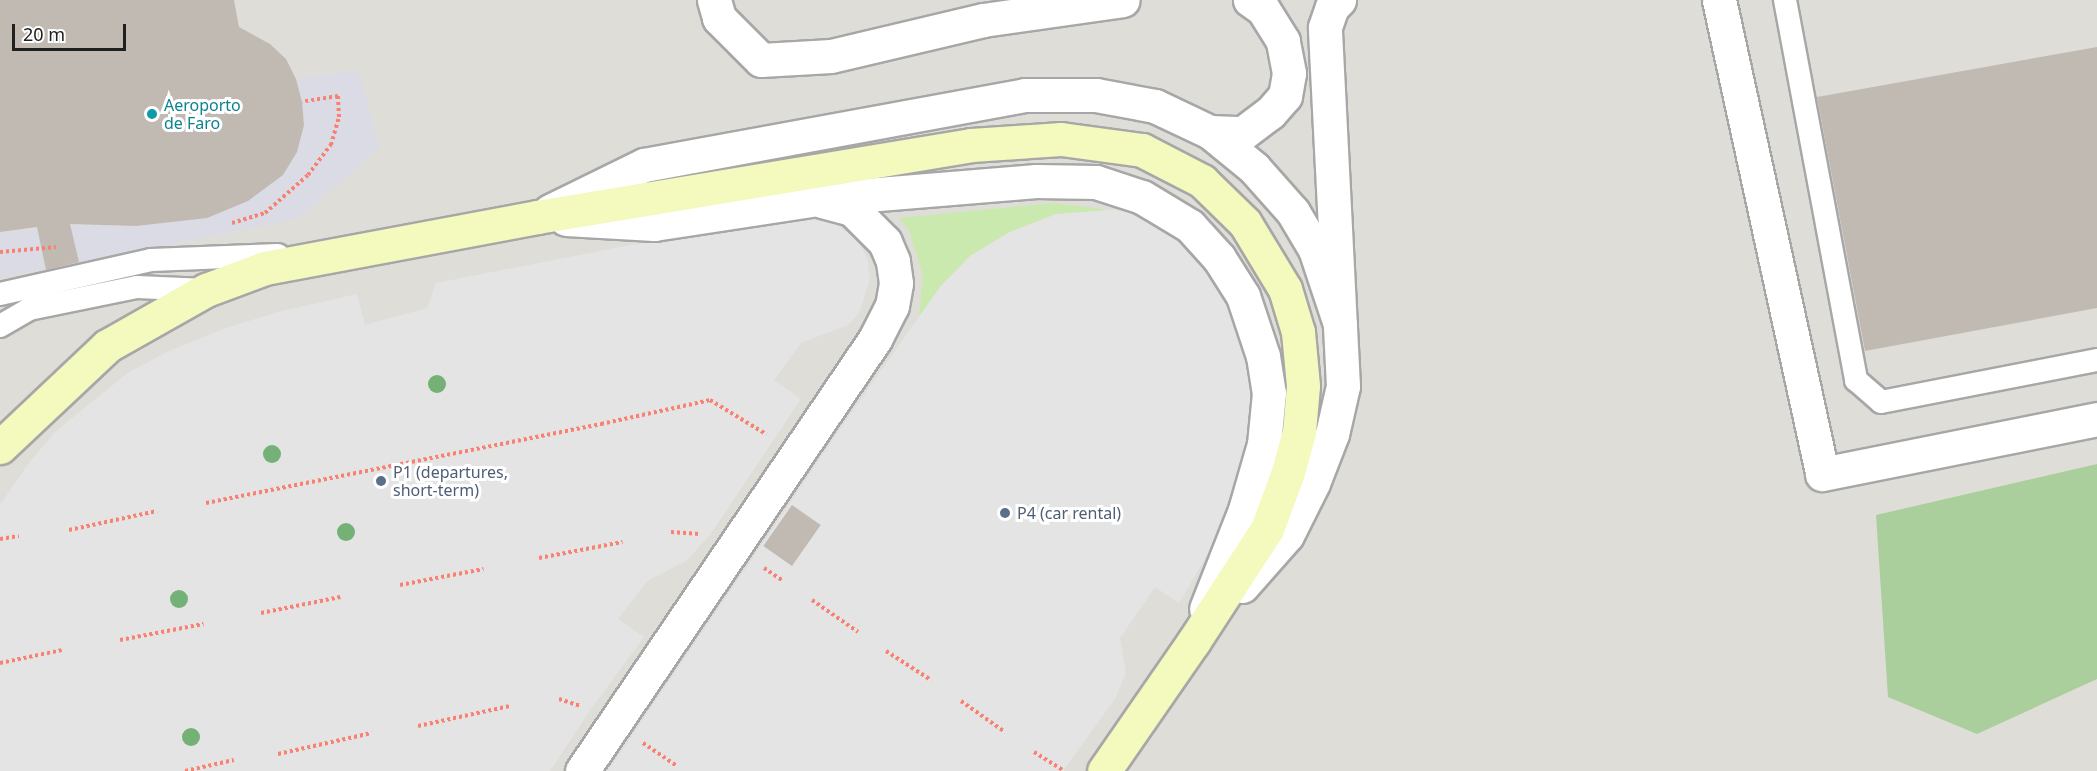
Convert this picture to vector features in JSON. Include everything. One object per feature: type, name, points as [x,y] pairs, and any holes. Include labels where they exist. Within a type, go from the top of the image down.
[{"type":"street","points":[[714,0],[719,18],[761,60],[831,56],[983,20],[1123,0]]},
{"type":"street","points":[[1210,132],[1243,133],[1270,113],[1286,96],[1289,73],[1283,41],[1263,9],[1250,0]]},
{"type":"street","points":[[1194,641],[1287,535],[1313,483],[1332,434],[1343,386],[1325,27],[1332,7],[1339,0]]},
{"type":"street","points":[[1719,0],[1822,474],[2097,419]]},
{"type":"street","points":[[537,217],[644,165],[1025,95],[1096,95],[1145,104],[1210,132],[1254,168],[1293,212],[1315,249],[1340,324]]},
{"type":"street","points":[[0,447],[107,346],[206,290],[265,268],[537,217],[971,145],[1050,140],[1142,150],[1202,181],[1245,223],[1285,289],[1298,332],[1304,386],[1299,432],[1291,462],[1267,529],[1194,641],[1104,771]]},
{"type":"street","points":[[537,217],[654,224],[818,200],[1035,181],[1096,182],[1142,197],[1190,226],[1219,258],[1243,296],[1263,356],[1269,393],[1264,444],[1245,510],[1194,641]]},
{"type":"street","points":[[582,771],[875,339],[892,306],[896,283],[893,261],[885,242],[852,209],[818,200]]},
{"type":"lane","points":[[1785,0],[1857,380],[1881,402],[2097,360]]},
{"type":"lane","points":[[0,294],[151,260],[345,253]]},
{"type":"lane","points":[[0,326],[29,309],[126,289],[172,287],[206,290]]},
{"type":"path","points":[[223,226],[265,213],[308,176],[332,145],[339,117],[338,96],[302,102]]},
{"type":"path","points":[[0,252],[58,247]]},
{"type":"path","points":[[206,503],[710,400],[775,439]]},
{"type":"path","points":[[69,530],[157,511]]},
{"type":"path","points":[[671,532],[710,535]]},
{"type":"path","points":[[0,539],[19,536]]},
{"type":"path","points":[[539,558],[622,542]]},
{"type":"path","points":[[759,564],[783,581]]},
{"type":"path","points":[[400,585],[483,569]]},
{"type":"path","points":[[261,613],[340,597]]},
{"type":"path","points":[[812,600],[858,632]]},
{"type":"path","points":[[120,640],[203,624]]},
{"type":"path","points":[[0,663],[62,650]]},
{"type":"path","points":[[886,651],[930,680]]},
{"type":"path","points":[[559,699],[591,709]]},
{"type":"path","points":[[961,701],[1005,732]]},
{"type":"path","points":[[418,726],[510,706]]},
{"type":"path","points":[[278,754],[372,733]]},
{"type":"path","points":[[641,741],[677,766]]},
{"type":"path","points":[[1034,752],[1064,771]]},
{"type":"path","points":[[185,771],[234,760]]},
{"type":"shaded area","points":[[0,0],[2097,0],[2097,771],[0,771]]},
{"type":"shaded area","points":[[359,71],[380,148],[300,217],[0,278],[0,232],[85,225],[136,226],[207,218],[283,175],[297,152],[304,125],[302,102],[296,79]]},
{"type":"shaded area","name":"P4 (car rental)","points":[[1125,209],[1168,230],[1202,262],[1225,298],[1243,339],[1254,385],[1250,440],[1218,537],[1179,603],[1155,587],[1120,638],[1126,673],[1115,699],[1063,771],[608,771],[849,416],[940,287],[970,256],[1008,233],[1056,214]]},
{"type":"shaded area","name":"P1 (departures, short-term)","points":[[785,215],[816,216],[834,223],[858,240],[868,261],[870,280],[859,313],[848,325],[801,343],[774,380],[801,399],[710,535],[686,561],[647,581],[618,619],[644,637],[591,709],[550,771],[0,771],[0,505],[28,464],[56,431],[129,372],[167,352],[223,329],[278,312],[357,294],[365,325],[427,308],[436,283]]},
{"type":"green space","points":[[1054,203],[1110,210],[1056,214],[1008,233],[970,256],[940,287],[919,317],[923,275],[909,230],[899,218]]},
{"type":"green space","points":[[2097,464],[2097,679],[1977,734],[1888,697],[1876,515]]},
{"type":"building","name":"Aeroporto de Faro","points":[[0,0],[234,0],[239,27],[270,44],[286,59],[296,79],[302,102],[304,125],[297,152],[283,175],[248,201],[207,218],[136,226],[70,224],[79,262],[46,270],[37,227],[0,232]]},
{"type":"building","points":[[2097,47],[2097,308],[1865,351],[1817,97]]},
{"type":"building","points":[[792,505],[821,525],[792,566],[763,546]]},
{"type":"place","name":"Aeroporto de Faro","points":[[152,114]]},
{"type":"place","name":"P1 (departures, short-term)","points":[[381,481]]},
{"type":"place","name":"P4 (car rental)","points":[[1005,513]]}]
